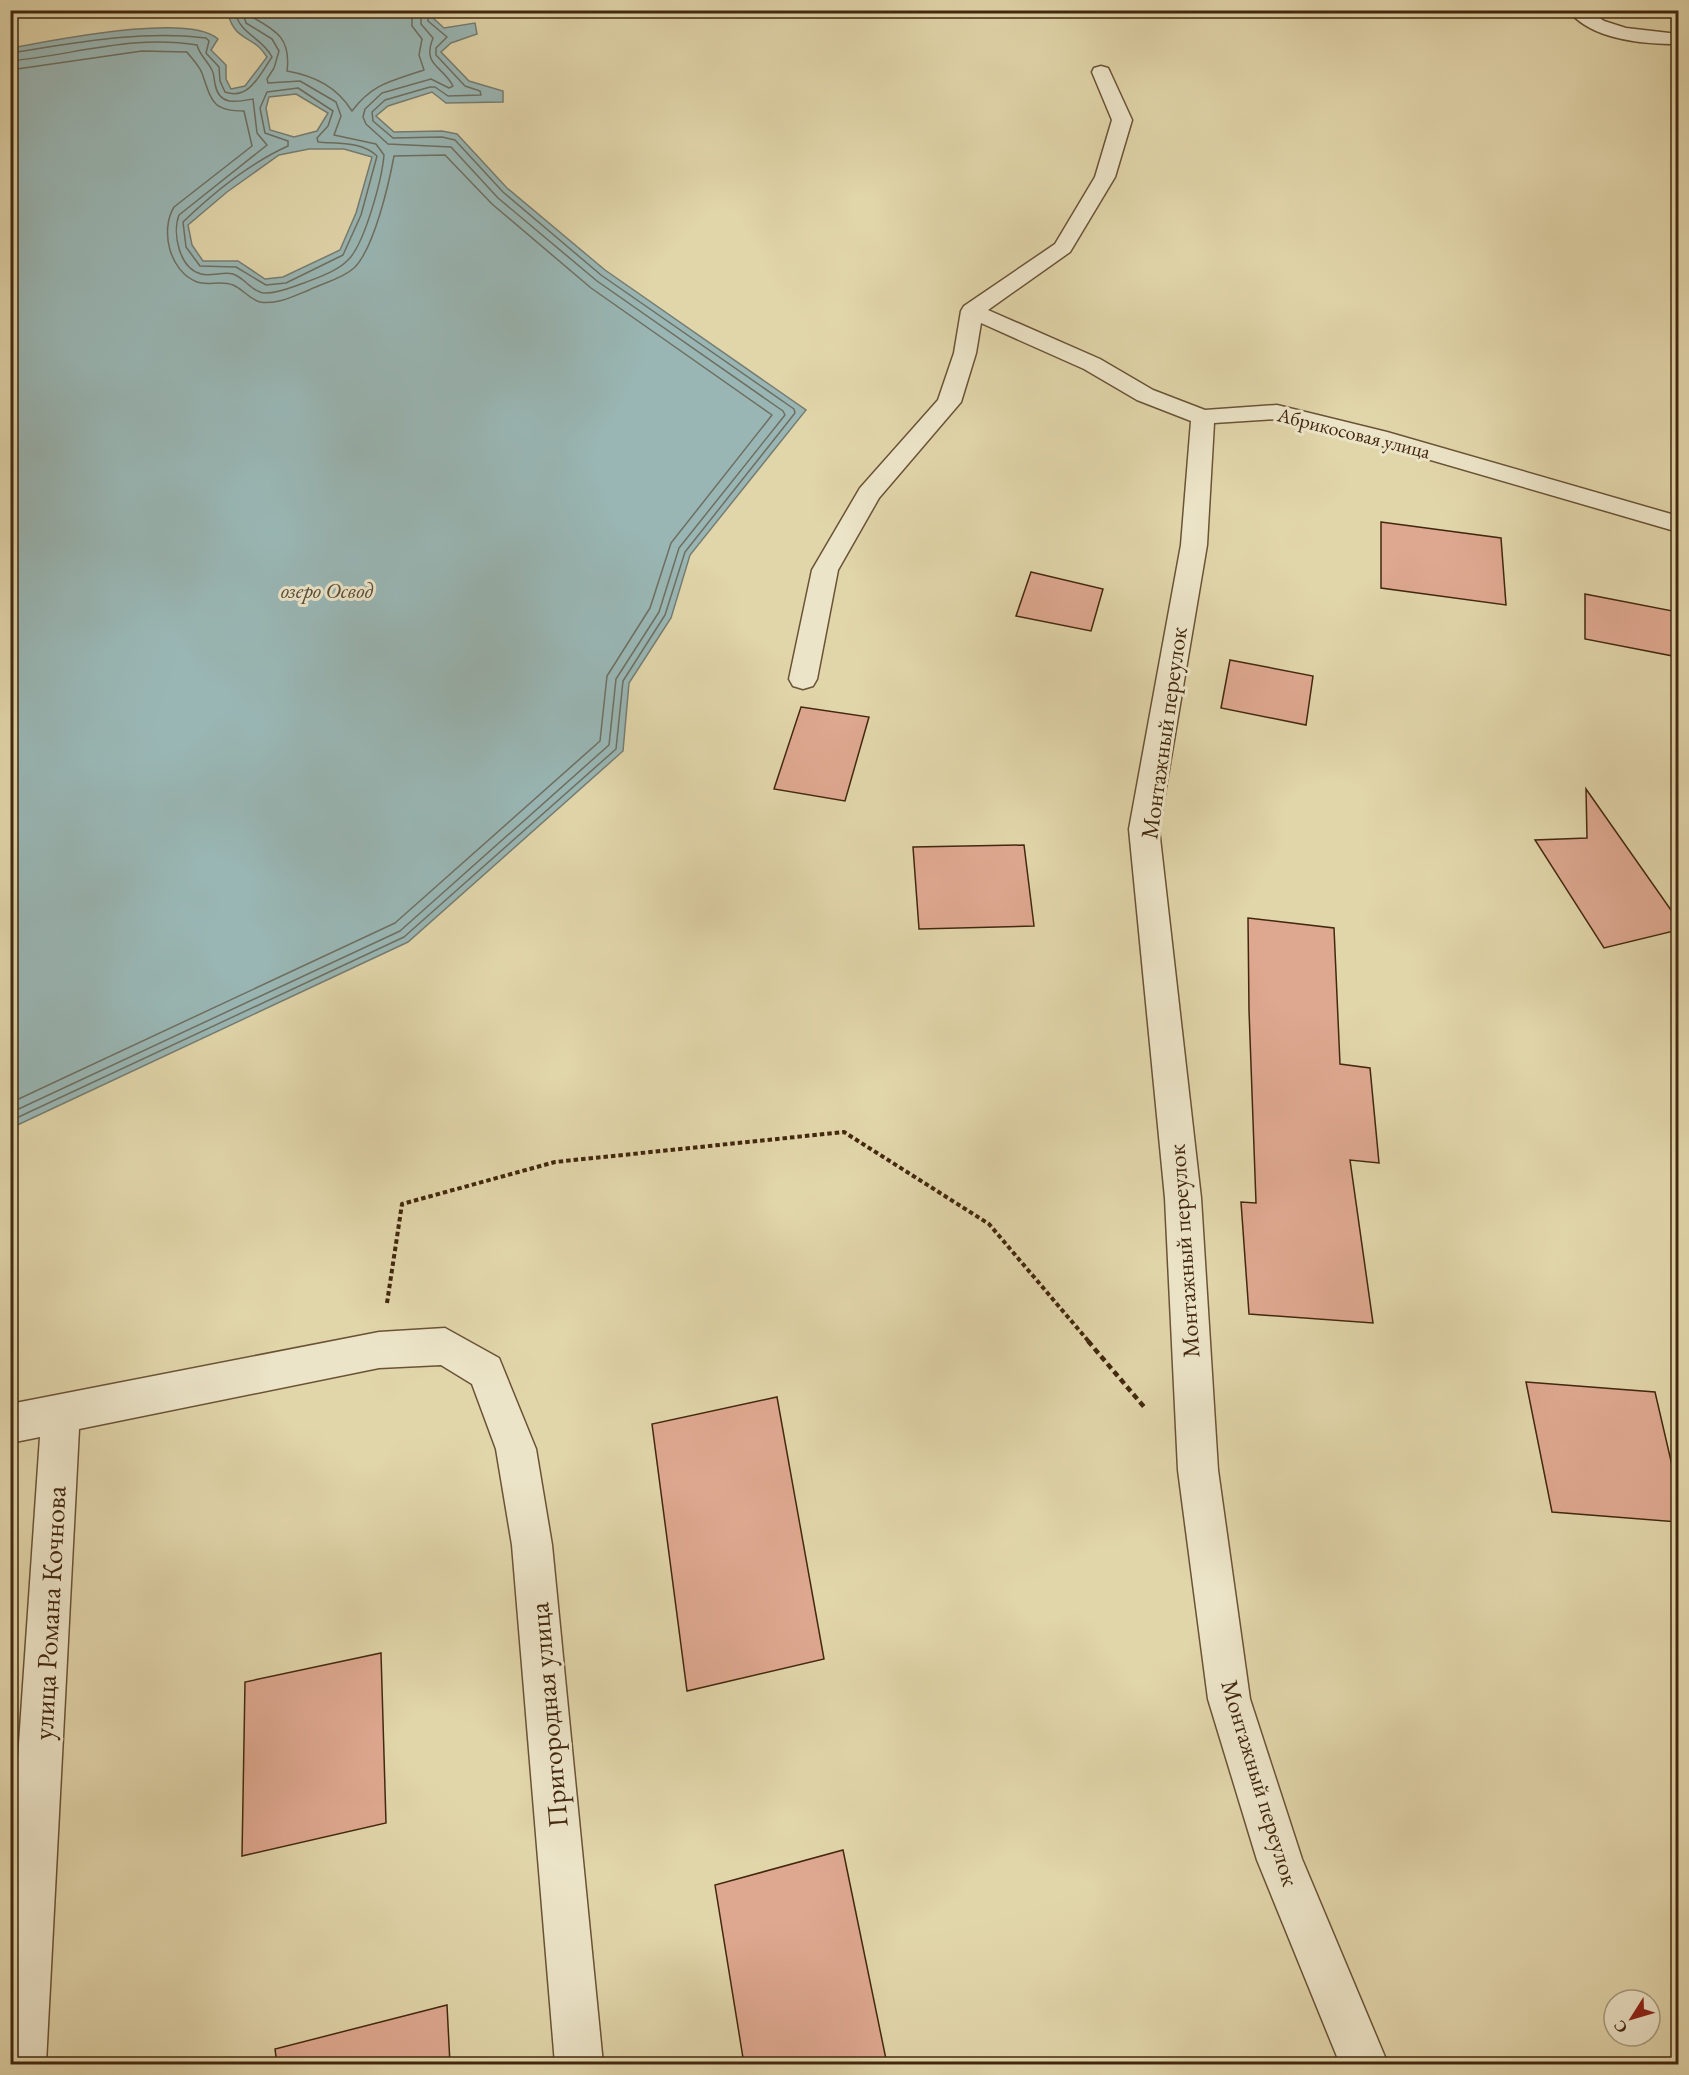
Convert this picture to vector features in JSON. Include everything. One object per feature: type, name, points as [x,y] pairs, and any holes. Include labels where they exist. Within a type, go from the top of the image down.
[{"type":"street","points":[[1576,10],[1584,18],[1631,34],[1678,39]]},
{"type":"street","points":[[803,679],[825,570],[869,494],[949,402],[965,353],[972,312],[1063,248],[1105,177],[1122,120],[1101,72]]},
{"type":"street","name":"Абрикосовая улица","points":[[972,312],[1092,364],[1145,395],[1203,417],[1276,412],[1379,436],[1678,524]]},
{"type":"street","name":"Монтажный переулок","points":[[1203,417],[1194,545],[1144,829],[1183,1198],[1198,1470],[1229,1699],[1280,1860],[1364,2064]]},
{"type":"street","name":"Пригородная улица","points":[[379,1350],[445,1346],[486,1371],[516,1449],[532,1545],[579,2064]]},
{"type":"street","points":[[10,1424],[379,1350]]},
{"type":"street","name":"улица Романа Кочнова","points":[[22,2064],[61,1413]]},
{"type":"path","points":[[379,1350],[402,1204],[555,1162],[844,1132],[988,1224],[1198,1470]]},
{"type":"water","name":"озеро Освод","points":[[231,10],[450,11],[432,17],[444,28],[475,23],[477,34],[451,43],[441,52],[469,81],[503,91],[503,102],[446,103],[432,92],[388,106],[376,116],[394,132],[442,131],[457,134],[507,188],[605,270],[806,410],[690,555],[671,618],[629,683],[623,751],[408,942],[11,1128],[11,48],[87,35],[150,28],[202,31],[218,39],[211,50],[226,65],[226,79],[231,89],[245,86],[267,57],[262,50],[236,30],[228,14]],"holes":[[[296,94],[328,113],[317,131],[294,137],[270,130],[266,108],[269,97]],[[309,149],[344,149],[372,157],[356,213],[340,250],[283,277],[265,279],[238,261],[203,261],[192,245],[188,225],[227,192],[279,155]]]},
{"type":"building","points":[[1381,522],[1501,538],[1506,605],[1381,588]]},
{"type":"building","points":[[1031,572],[1103,589],[1091,631],[1016,616]]},
{"type":"building","points":[[1585,594],[1678,612],[1678,657],[1585,639]]},
{"type":"building","points":[[1230,660],[1313,676],[1306,725],[1221,708]]},
{"type":"building","points":[[801,707],[869,717],[845,801],[774,789]]},
{"type":"building","points":[[1586,789],[1678,920],[1678,930],[1604,948],[1535,840],[1587,838]]},
{"type":"building","points":[[1024,845],[1034,926],[919,929],[913,847]]},
{"type":"building","points":[[1248,918],[1334,928],[1340,1064],[1370,1068],[1379,1163],[1350,1160],[1373,1323],[1249,1314],[1241,1202],[1256,1203]]},
{"type":"building","points":[[1526,1382],[1655,1392],[1678,1491],[1678,1522],[1552,1512]]},
{"type":"building","points":[[777,1397],[824,1659],[687,1691],[652,1424]]},
{"type":"building","points":[[381,1653],[386,1823],[242,1856],[245,1682]]},
{"type":"building","points":[[843,1850],[887,2064],[744,2064],[715,1885]]},
{"type":"building","points":[[447,2005],[450,2064],[277,2064],[275,2049]]}]
